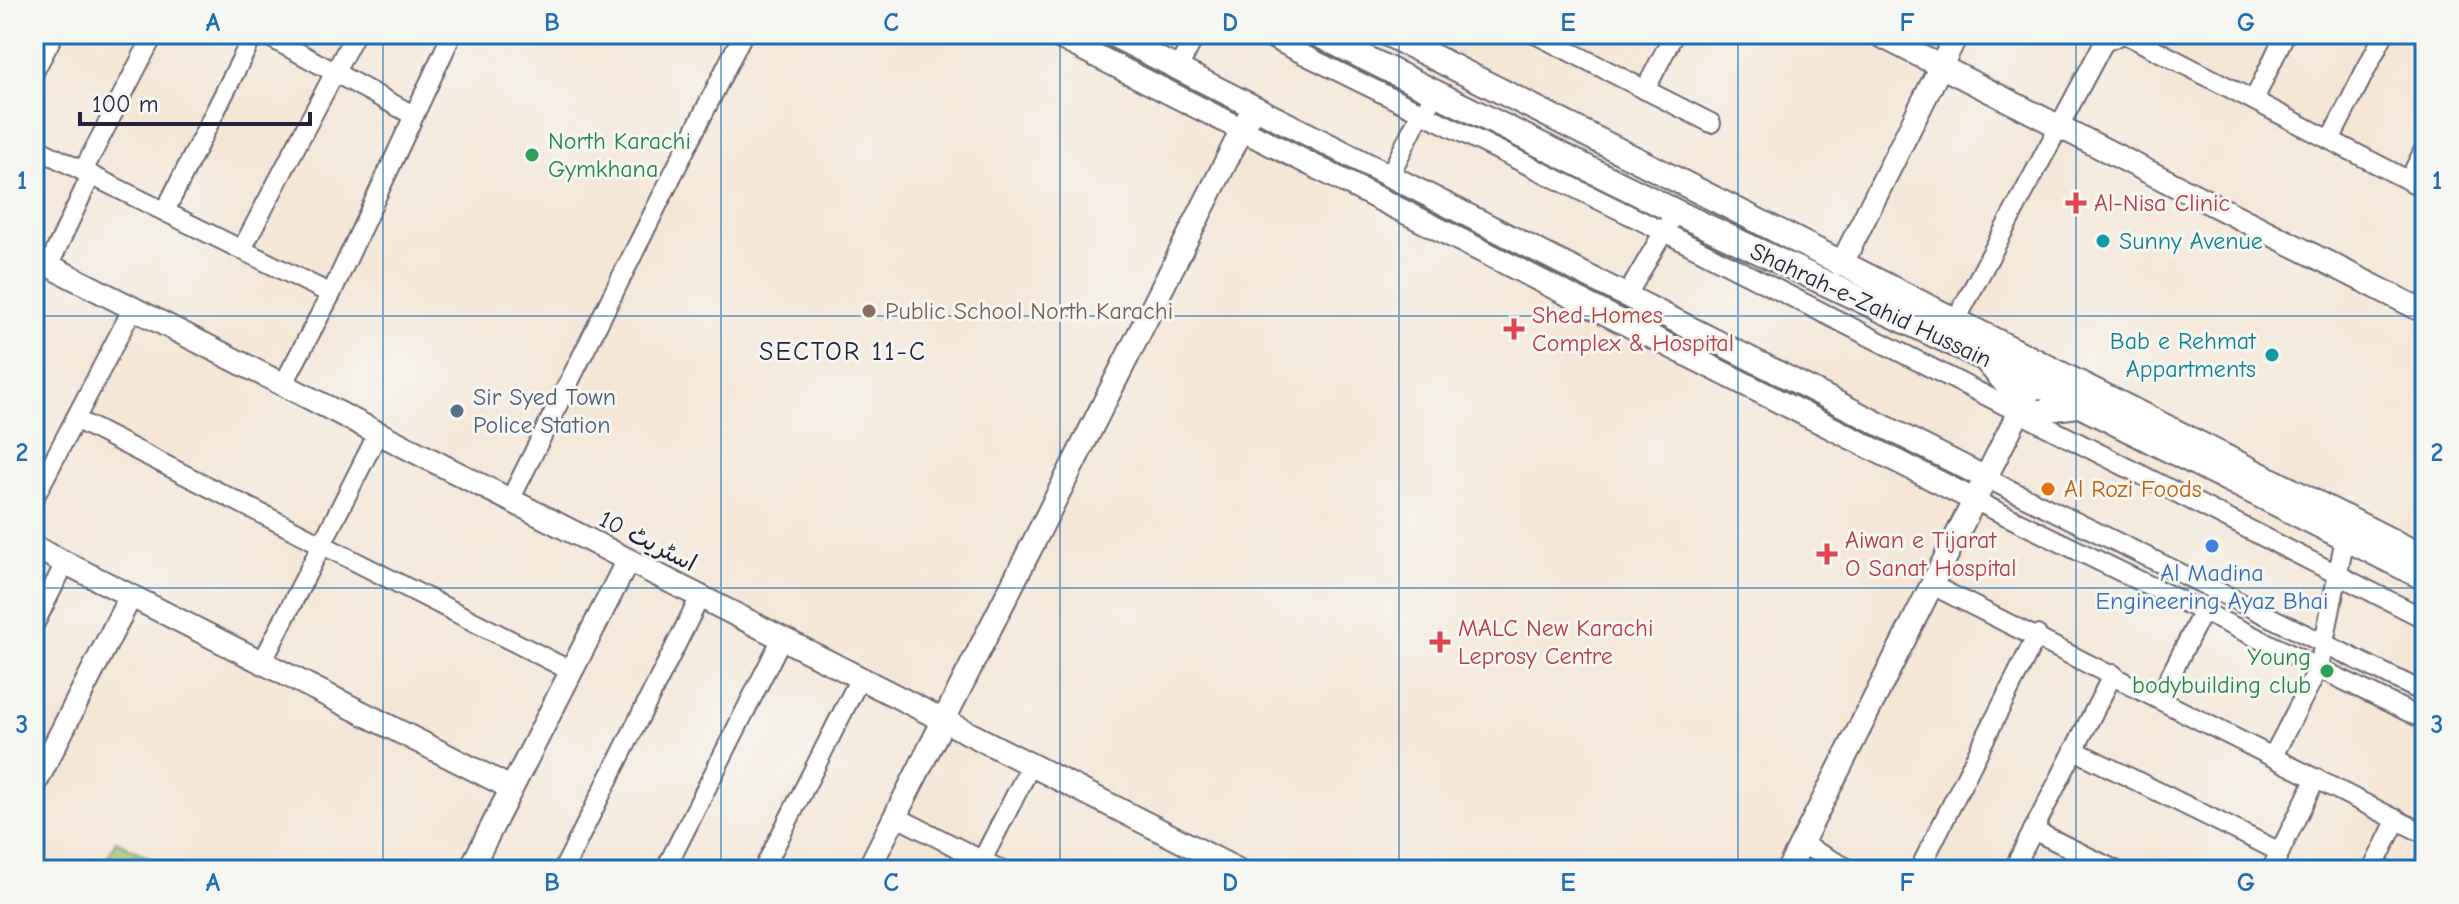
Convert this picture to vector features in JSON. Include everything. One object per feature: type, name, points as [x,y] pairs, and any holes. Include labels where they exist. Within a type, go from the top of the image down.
[{"type":"main road","name":"Shahrah-e-Zahid Hussain","points":[[1317,34],[1438,95],[1669,222],[2034,382],[2425,578]]},
{"type":"main road","name":"Shahrah-e-Zahid Hussain","points":[[1394,35],[1928,310],[2425,558]]},
{"type":"main road","points":[[1403,79],[1420,51]]},
{"type":"street","points":[[34,72],[54,34]]},
{"type":"street","points":[[41,262],[154,34]]},
{"type":"street","points":[[165,211],[254,34]]},
{"type":"street","points":[[264,34],[413,115]]},
{"type":"street","points":[[242,249],[355,34]]},
{"type":"street","points":[[283,385],[331,294],[452,34]]},
{"type":"street","points":[[510,500],[743,34]]},
{"type":"street","points":[[1053,34],[1974,500],[2425,720]]},
{"type":"street","points":[[1110,34],[1984,477],[2425,693]]},
{"type":"street","points":[[1178,68],[1196,34]]},
{"type":"street","points":[[1262,34],[1420,114],[1669,222],[2019,414],[2425,619]]},
{"type":"street","points":[[1535,34],[1711,123]]},
{"type":"street","points":[[1645,90],[1674,34]]},
{"type":"street","points":[[1877,34],[2425,312]]},
{"type":"street","points":[[1841,265],[1957,34]]},
{"type":"street","points":[[1955,322],[2057,125],[2104,42],[2124,34],[2417,185],[2425,148]]},
{"type":"street","points":[[2254,100],[2285,34]]},
{"type":"street","points":[[2330,140],[2384,34]]},
{"type":"street","points":[[1389,177],[1420,114],[1438,95]]},
{"type":"street","points":[[868,870],[1254,106]]},
{"type":"street","points":[[34,147],[331,294]]},
{"type":"street","points":[[1627,295],[1669,222]]},
{"type":"street","name":"اسٹریٹ 10","points":[[41,262],[1238,870]]},
{"type":"street","points":[[34,498],[133,308]]},
{"type":"street","points":[[1928,310],[1983,358],[2008,387],[2019,414]]},
{"type":"street","points":[[1788,870],[2034,382]]},
{"type":"street","points":[[2019,414],[2079,405],[2116,404]]},
{"type":"street","points":[[75,419],[571,671]]},
{"type":"street","points":[[262,663],[378,433]]},
{"type":"street","points":[[2273,756],[2319,667],[2345,538]]},
{"type":"street","points":[[34,547],[511,788]]},
{"type":"street","points":[[470,870],[628,560]]},
{"type":"street","points":[[34,625],[65,563]]},
{"type":"street","points":[[1932,585],[2037,635],[2425,834]]},
{"type":"street","points":[[34,786],[130,597]]},
{"type":"street","points":[[563,870],[700,597]]},
{"type":"street","points":[[2159,698],[2203,611]]},
{"type":"street","points":[[1919,870],[2037,635]]},
{"type":"street","points":[[665,870],[782,638]]},
{"type":"street","points":[[2013,870],[2113,674]]},
{"type":"street","points":[[763,870],[860,678]]},
{"type":"street","points":[[2074,750],[2280,852]]},
{"type":"street","points":[[979,865],[1031,765]]},
{"type":"street","points":[[2271,870],[2316,778]]},
{"type":"street","points":[[895,816],[979,865],[1001,870]]},
{"type":"street","points":[[2372,870],[2397,819]]},
{"type":"street","points":[[2033,830],[2115,870]]},
{"type":"street","points":[[1801,844],[1851,870]]},
{"type":"green space","points":[[116,841],[174,870],[101,870]]},
{"type":"place","name":"North Karachi Gymkhana","points":[[532,155]]},
{"type":"place","name":"Al-Nisa Clinic","points":[[2076,203]]},
{"type":"place","name":"Sunny Avenue","points":[[2103,241]]},
{"type":"place","name":"Public School North Karachi","points":[[869,311]]},
{"type":"place","name":"Shed Homes Complex & Hospital","points":[[1514,329]]},
{"type":"place","name":"Bab e Rehmat Appartments","points":[[2272,355]]},
{"type":"place","name":"Sir Syed Town Police Station","points":[[457,411]]},
{"type":"place","name":"Al Rozi Foods","points":[[2048,489]]},
{"type":"place","name":"Al Madina Engineering Ayaz Bhai","points":[[2212,546]]},
{"type":"place","name":"Aiwan e Tijarat O Sanat Hospital","points":[[1827,554]]},
{"type":"place","name":"MALC New Karachi Leprosy Centre","points":[[1440,642]]},
{"type":"place","name":"Young bodybuilding club","points":[[2327,671]]},
{"type":"district","name":"SECTOR 11-C","points":[[843,352]]}]
